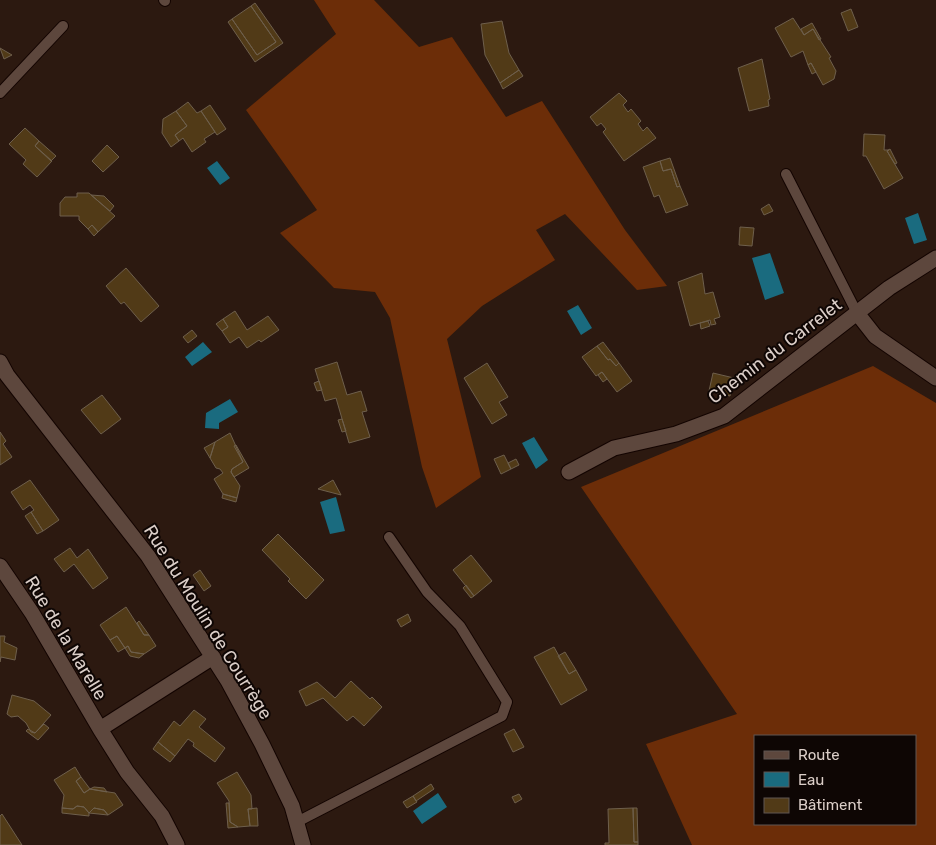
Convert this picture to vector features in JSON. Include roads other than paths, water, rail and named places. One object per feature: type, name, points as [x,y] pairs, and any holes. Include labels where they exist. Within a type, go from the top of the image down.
[{"type":"street","name":"Chemin du Carrelet","points":[[569,472],[614,448],[676,434],[724,416],[889,288],[936,258]]},
{"type":"street","points":[[857,313],[874,336],[936,378]]},
{"type":"street","name":"Rue du Moulin de Courrège","points":[[0,362],[7,375],[148,556],[212,657],[262,744],[292,806],[303,845]]},
{"type":"street","name":"Rue de la Marelle","points":[[0,566],[32,613],[127,772],[162,816],[177,845]]},
{"type":"street","name":"Rue de la Marelle","points":[[100,729],[212,657]]},
{"type":"lane","points":[[0,94],[63,26]]},
{"type":"lane","points":[[786,174],[857,313]]},
{"type":"lane","points":[[296,822],[502,716],[507,702],[460,626],[427,592],[389,537]]},
{"type":"water","points":[[217,161],[230,178],[220,185],[207,168]]},
{"type":"water","points":[[918,213],[927,240],[914,244],[905,218]]},
{"type":"water","points":[[770,253],[784,293],[765,300],[752,258]]},
{"type":"water","points":[[578,305],[592,328],[581,335],[567,311]]},
{"type":"water","points":[[203,342],[212,352],[192,366],[185,357]]},
{"type":"water","points":[[230,399],[238,412],[219,423],[219,429],[205,428],[206,413]]},
{"type":"water","points":[[534,437],[548,460],[536,469],[522,443]]},
{"type":"water","points":[[336,497],[345,531],[330,534],[320,502]]},
{"type":"water","points":[[438,793],[447,807],[422,824],[413,811]]}]
